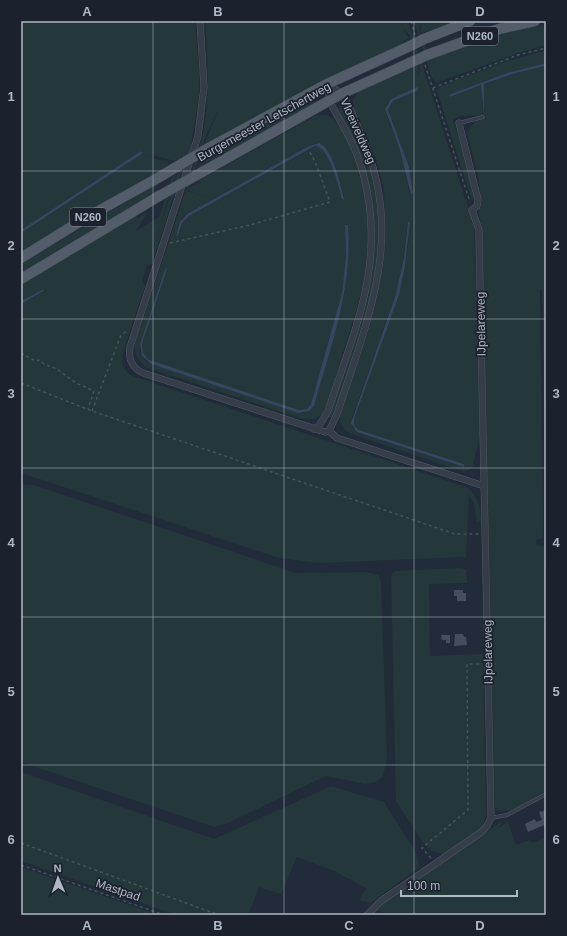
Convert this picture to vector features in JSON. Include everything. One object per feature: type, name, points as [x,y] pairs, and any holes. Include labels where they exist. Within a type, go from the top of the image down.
[{"type":"main road","name":"Burgemeester Letschertweg","points":[[21,258],[84,219],[205,150],[327,84],[424,39],[470,21]]},
{"type":"main road","name":"Burgemeester Letschertweg","points":[[21,279],[159,196],[341,94],[427,56],[499,29],[535,21]]},
{"type":"street","points":[[200,21],[204,81],[202,113],[198,136],[129,353],[134,368],[141,372],[325,432],[329,431],[337,438],[484,486]]},
{"type":"street","name":"Vloeiveldweg","points":[[327,84],[341,94],[363,138],[374,170],[380,200],[382,243],[380,271],[371,309],[337,414],[329,431]]},
{"type":"street","name":"Vloeiveldweg","points":[[314,428],[319,426],[328,411],[362,306],[370,268],[372,246],[371,207],[361,165],[346,131],[329,101],[327,84]]},
{"type":"street","points":[[459,123],[478,200],[477,206],[472,210]]},
{"type":"street","name":"IJpelareweg","points":[[472,210],[479,230],[491,818]]},
{"type":"street","points":[[367,915],[380,901],[480,833],[487,826],[491,818]]},
{"type":"lane","points":[[459,123],[483,117]]},
{"type":"lane","points":[[491,818],[507,815],[546,794]]},
{"type":"path","points":[[472,210],[433,88],[511,58],[546,48]]},
{"type":"path","points":[[164,243],[174,243],[250,225],[330,202],[316,164],[309,150]]},
{"type":"path","points":[[92,411],[121,334],[138,323]]},
{"type":"path","points":[[21,353],[35,361],[40,360],[44,364],[57,369],[76,383],[94,391],[88,409]]},
{"type":"path","points":[[21,382],[92,411],[455,534],[485,534]]},
{"type":"path","points":[[435,864],[422,848],[468,810],[467,664],[488,664]]},
{"type":"path","points":[[21,843],[219,915]]},
{"type":"path","name":"Mastpad","points":[[21,865],[164,915]]},
{"type":"shaded area","points":[[21,21],[195,21],[199,68],[199,97],[190,152],[187,155],[152,264],[147,266],[142,281],[145,286],[122,356],[124,368],[133,376],[466,487],[473,493],[478,501],[481,519],[477,523],[474,504],[469,495],[466,557],[318,563],[279,558],[21,473],[21,304],[45,289],[21,301],[21,281],[136,215],[137,218],[148,212],[136,231],[159,217],[178,159],[174,161],[153,155],[154,158],[142,155],[168,162],[168,165],[21,254],[21,233],[143,152],[141,151],[21,230]],"holes":[[[183,156],[152,252],[181,157]]]},
{"type":"shaded area","points":[[205,21],[408,21],[474,226],[480,437],[472,468],[465,472],[351,434],[343,428],[340,420],[340,413],[365,340],[378,291],[384,240],[384,197],[382,181],[372,149],[353,109],[353,100],[358,92],[418,65],[418,76],[420,68],[419,64],[409,34],[403,29],[409,38],[402,42],[403,43],[339,74],[204,145],[219,108],[206,135],[188,191],[213,199],[189,191],[189,188],[201,182],[200,180],[315,116],[327,115],[336,121],[342,129],[361,178],[367,204],[369,230],[368,255],[358,305],[331,394],[322,414],[314,419],[303,419],[148,368],[137,358],[135,343],[203,134],[208,86]],"holes":[[[419,89],[393,101],[388,110],[409,167],[413,194],[410,195],[399,147],[386,114],[386,105],[391,99]],[[317,143],[322,146],[332,159],[339,176],[344,199],[342,199],[330,161],[322,149],[317,146],[189,216],[182,223],[178,235],[176,235],[181,220],[186,214]],[[408,222],[410,222],[408,247],[401,285],[354,419],[354,425],[359,430],[464,464],[463,467],[357,432],[352,426],[352,418],[399,285]],[[345,225],[348,225],[349,248],[347,271],[339,317],[314,406],[307,412],[298,413],[151,364],[142,356],[140,344],[166,267],[167,269],[142,344],[143,352],[147,359],[299,410],[306,410],[311,404],[342,293],[346,256]]]},
{"type":"shaded area","points":[[414,21],[457,21],[430,32],[429,30],[421,33],[421,22],[419,29],[431,64],[430,60],[433,58],[488,38],[517,30],[546,26],[546,45],[518,53],[436,83],[431,76]]},
{"type":"shaded area","points":[[546,50],[546,63],[507,73],[449,96],[450,97],[482,85],[483,115],[484,84],[516,73],[546,66],[546,499],[542,290],[540,289],[543,538],[536,540],[536,545],[544,546],[546,587],[546,791],[516,808],[503,811],[497,810],[495,807],[482,230],[478,211],[481,204],[478,175],[467,133],[476,120],[486,119],[486,115],[462,116],[453,119],[465,158],[474,199],[472,201],[437,91],[442,86],[499,64]]},
{"type":"shaded area","points":[[313,99],[315,103],[200,166],[200,163],[204,160],[202,158],[304,102]]},
{"type":"shaded area","points":[[342,107],[359,139],[372,174],[379,211],[380,249],[378,271],[368,314],[333,419],[328,417],[359,324],[367,292],[372,261],[374,229],[371,196],[363,164],[337,109]]},
{"type":"shaded area","points":[[159,183],[152,194],[21,272],[21,264]]},
{"type":"shaded area","points":[[21,484],[34,485],[295,573],[366,572],[379,575],[381,581],[387,759],[383,776],[376,782],[365,784],[326,776],[228,823],[214,827],[21,762]]},
{"type":"shaded area","points":[[466,569],[467,583],[429,584],[430,656],[483,654],[486,815],[484,821],[475,833],[443,854],[432,851],[425,845],[396,801],[391,579],[392,574],[396,571]]},
{"type":"shaded area","points":[[21,772],[214,839],[331,786],[384,802],[414,849],[420,867],[371,903],[359,900],[366,888],[334,871],[297,857],[281,894],[259,887],[248,915],[176,915],[21,861]]},
{"type":"shaded area","points":[[501,822],[501,825],[494,830],[508,822],[516,845],[530,840],[531,843],[546,838],[546,915],[387,915],[379,910],[374,915],[373,913],[386,901]]},
{"type":"shaded area","points":[[21,867],[158,915],[21,915]]},
{"type":"water","points":[[546,63],[546,66],[516,73],[484,84],[484,115],[481,85],[450,97],[449,95],[507,73]]},
{"type":"water","points":[[418,87],[418,90],[393,101],[388,110],[409,167],[413,193],[411,195],[399,147],[385,109],[391,99]]},
{"type":"water","points":[[319,143],[328,152],[336,168],[344,199],[342,200],[333,168],[329,160],[320,148],[315,146],[189,216],[182,223],[178,235],[176,236],[180,222],[187,214],[309,146]]},
{"type":"water","points":[[141,151],[143,153],[21,233],[21,230]]},
{"type":"water","points":[[408,222],[410,222],[405,266],[399,295],[354,419],[354,425],[359,430],[464,464],[464,467],[357,432],[351,423],[396,294],[404,257]]},
{"type":"water","points":[[345,225],[348,225],[349,248],[344,294],[334,339],[314,406],[309,411],[298,413],[151,364],[142,356],[140,344],[166,267],[167,269],[142,344],[143,352],[147,359],[299,410],[307,409],[311,404],[342,293],[346,256]]},
{"type":"water","points":[[44,289],[43,291],[21,304],[21,301]]},
{"type":"building","points":[[454,590],[463,590],[463,593],[466,593],[466,601],[457,601],[457,596],[454,596]]},
{"type":"building","points":[[455,634],[463,634],[464,637],[466,637],[467,645],[454,646]]},
{"type":"building","points":[[441,635],[450,635],[450,643],[446,643],[446,640],[442,640]]},
{"type":"building","points":[[546,810],[546,831],[544,825],[528,832],[525,824],[535,819],[536,822],[542,820],[539,812]]}]
